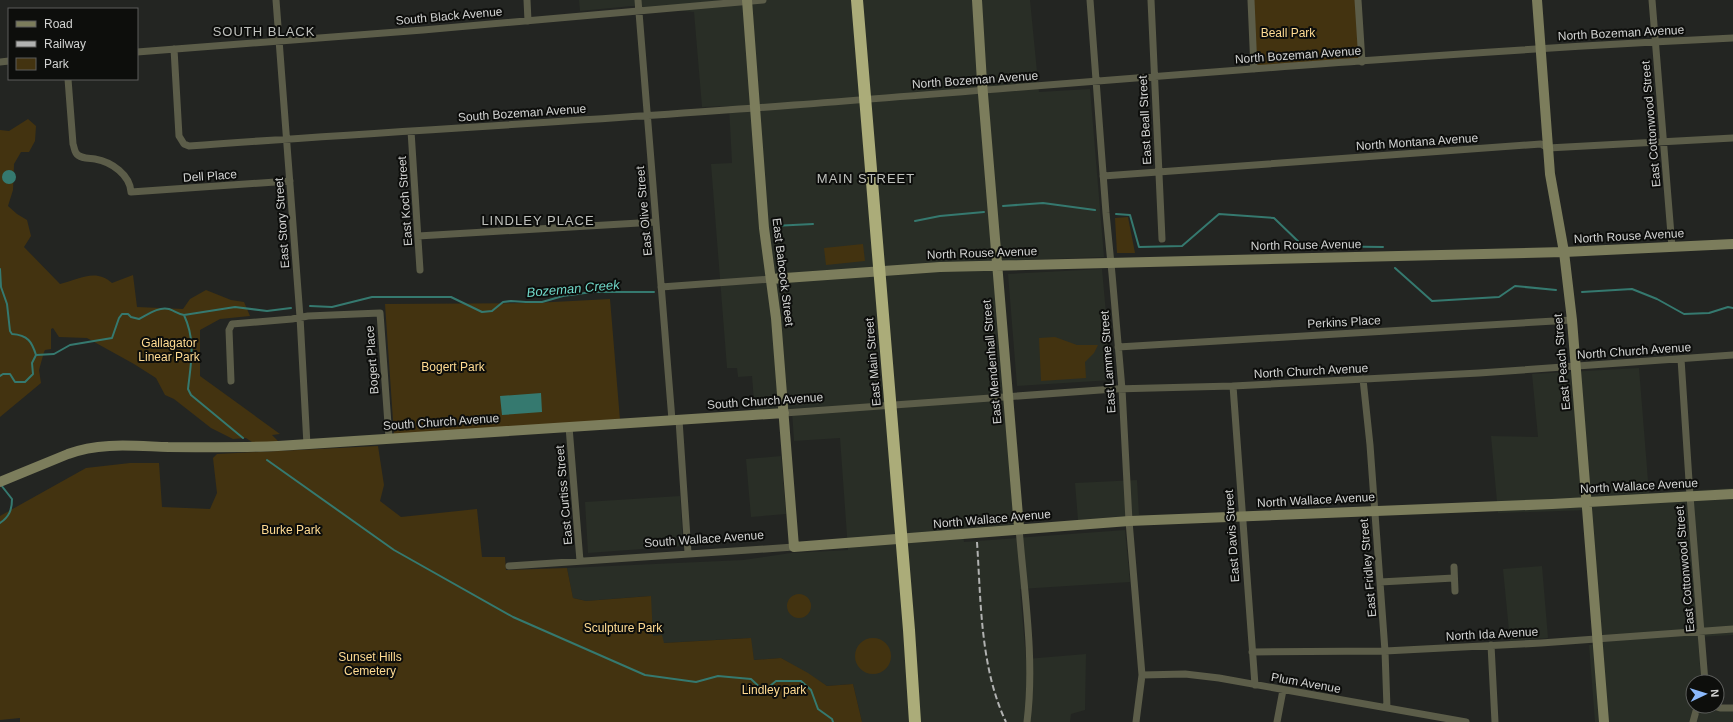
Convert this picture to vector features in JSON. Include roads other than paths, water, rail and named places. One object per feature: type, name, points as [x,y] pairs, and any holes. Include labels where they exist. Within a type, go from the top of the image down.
[{"type":"highway","name":"East Main Street","points":[[857,0],[915,722]]},
{"type":"street","name":"East Story Street","points":[[276,0],[300,318],[307,444]]},
{"type":"street","points":[[526,0],[528,21]]},
{"type":"street","name":"East Olive Street","points":[[638,0],[661,287],[688,553]]},
{"type":"street","name":"South Black Avenue","points":[[138,52],[528,21],[763,0]]},
{"type":"street","name":"East Mendenhall Street","points":[[977,0],[1029,654],[1029,705],[1027,722]]},
{"type":"street","name":"East Lamme Street","points":[[1090,0],[1103,176],[1122,389],[1129,521],[1142,675],[1136,722]]},
{"type":"street","name":"East Beall Street","points":[[1151,0],[1162,239]]},
{"type":"street","points":[[1251,0],[1254,69]]},
{"type":"street","points":[[1358,0],[1362,62]]},
{"type":"street","name":"East Peach Street","points":[[1537,0],[1550,174],[1564,252],[1572,320],[1604,722]]},
{"type":"street","name":"East Cottonwood Street","points":[[1652,0],[1672,247]]},
{"type":"street","name":"East Babcock Street","points":[[747,1],[764,228],[776,318],[794,547]]},
{"type":"street","name":"North Bozeman Avenue","points":[[865,100],[1096,81],[1540,48],[1733,38]]},
{"type":"street","name":"South Bozeman Avenue","points":[[174,49],[180,136],[181,141],[189,146],[865,100]]},
{"type":"street","name":"Dell Place","points":[[68,80],[74,148],[76,153],[81,157],[101,160],[120,172],[129,181],[131,192],[290,182]]},
{"type":"street","name":"East Koch Street","points":[[411,131],[420,270]]},
{"type":"street","name":"North Montana Avenue","points":[[1103,176],[1540,144],[1548,148],[1663,143],[1733,138]]},
{"type":"street","points":[[418,236],[656,222]]},
{"type":"street","name":"North Rouse Avenue","points":[[770,279],[940,267],[1564,252],[1733,244]]},
{"type":"street","points":[[661,287],[770,279]]},
{"type":"street","name":"Bogert Place","points":[[300,318],[308,316],[380,313],[389,438]]},
{"type":"street","points":[[231,381],[230,326],[237,323],[300,318]]},
{"type":"street","name":"Perkins Place","points":[[1118,347],[1572,320]]},
{"type":"street","name":"North Church Avenue","points":[[890,405],[1122,389],[1233,386],[1479,374],[1733,355]]},
{"type":"street","name":"East Cottonwood Street","points":[[1681,359],[1690,496],[1705,674]]},
{"type":"street","name":"East Fridley Street","points":[[1363,379],[1380,582],[1387,708]]},
{"type":"street","name":"East Davis Street","points":[[1233,386],[1255,685]]},
{"type":"street","name":"South Church Avenue","points":[[3,481],[77,450],[101,446],[250,447],[890,405]]},
{"type":"street","name":"East Curtiss Street","points":[[569,427],[580,561]]},
{"type":"street","name":"North Wallace Avenue","points":[[900,539],[1019,528],[1129,521],[1587,502],[1733,494]]},
{"type":"street","name":"South Wallace Avenue","points":[[509,566],[900,539]]},
{"type":"street","points":[[1454,567],[1455,591]]},
{"type":"street","points":[[1380,582],[1454,578]]},
{"type":"street","name":"North Ida Avenue","points":[[1252,652],[1385,651],[1733,629]]},
{"type":"street","points":[[1490,645],[1495,722]]},
{"type":"street","name":"Plum Avenue","points":[[1142,675],[1185,674],[1387,708],[1419,718],[1466,722]]},
{"type":"street","points":[[1277,722],[1283,690]]},
{"type":"water","points":[[9,170],[14,172],[16,177],[14,182],[9,184],[4,182],[2,177],[4,172]]},
{"type":"water","points":[[541,393],[542,412],[502,415],[500,396]]},
{"type":"waterway","name":"Bozeman Creek","points":[[1003,206],[1043,203],[1095,210]]},
{"type":"waterway","name":"Bozeman Creek","points":[[915,221],[940,216],[984,212]]},
{"type":"waterway","name":"Bozeman Creek","points":[[1116,214],[1130,215],[1139,247],[1182,246],[1219,214],[1274,218],[1303,246],[1383,247]]},
{"type":"waterway","name":"Bozeman Creek","points":[[773,226],[813,224]]},
{"type":"waterway","name":"Bozeman Creek","points":[[1395,268],[1432,301],[1499,297],[1515,286],[1556,290]]},
{"type":"waterway","points":[[0,269],[1,287],[7,304],[10,331],[12,334],[26,338],[33,346],[36,355]]},
{"type":"waterway","name":"Bozeman Creek","points":[[1582,292],[1632,289],[1657,299],[1684,314],[1709,313],[1728,307],[1733,308]]},
{"type":"waterway","name":"Bozeman Creek","points":[[310,306],[332,307],[372,297],[451,297],[482,312],[492,311],[503,302],[511,301],[542,302],[563,296],[592,292],[654,292]]},
{"type":"waterway","name":"Bozeman Creek","points":[[36,355],[54,354],[70,345],[112,338],[119,318],[122,314],[128,314],[131,317],[139,319],[153,311],[165,308],[184,315],[235,307],[267,311],[291,308]]},
{"type":"waterway","points":[[184,315],[190,334],[192,352],[188,389],[191,395],[243,438]]},
{"type":"waterway","name":"Bozeman Creek","points":[[0,376],[3,374],[10,374],[15,382],[25,382],[33,374],[32,363],[36,355]]},
{"type":"waterway","points":[[267,460],[394,550],[513,617],[645,675],[696,682],[718,676],[751,679],[764,691],[776,681],[801,681],[811,690],[818,709],[832,719],[833,722]]},
{"type":"waterway","name":"Bozeman Creek","points":[[0,523],[9,513],[12,499],[1,485]]},
{"type":"railway","points":[[977,542],[981,610],[986,656],[997,701],[1006,722]]},
{"type":"district","name":"SOUTH BLACK","points":[[264,31]]},
{"type":"district","name":"MAIN STREET","points":[[866,178]]},
{"type":"district","name":"LINDLEY PLACE","points":[[538,220]]},
{"type":"park label","name":"Beall Park","points":[[1288,33]]},
{"type":"park label","name":"Gallagator Linear Park","points":[[169,350]]},
{"type":"park label","name":"Bogert Park","points":[[453,367]]},
{"type":"park label","name":"Burke Park","points":[[291,530]]},
{"type":"park label","name":"Sculpture Park","points":[[623,628]]},
{"type":"park label","name":"Sunset Hills Cemetery","points":[[370,664]]},
{"type":"park label","name":"Lindley park","points":[[774,690]]}]
